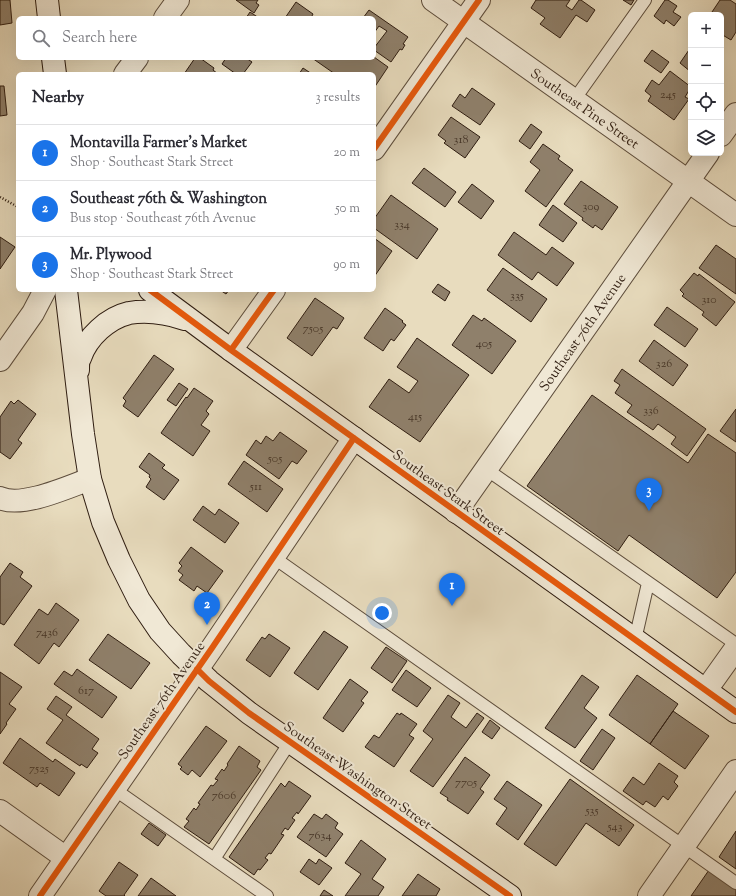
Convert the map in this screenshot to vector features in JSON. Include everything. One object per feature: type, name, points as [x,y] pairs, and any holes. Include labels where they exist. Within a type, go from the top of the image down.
[{"type":"street","points":[[47,0],[49,16]]},
{"type":"street","points":[[166,16],[178,0]]},
{"type":"street","name":"Southeast Pine Street","points":[[433,0],[736,216]]},
{"type":"street","points":[[376,146],[480,0]]},
{"type":"street","points":[[53,60],[55,72]]},
{"type":"street","points":[[126,72],[136,60]]},
{"type":"street","points":[[724,131],[736,114]]},
{"type":"street","name":"Southeast 76th Avenue","points":[[456,512],[706,156]]},
{"type":"street","points":[[0,360],[33,313],[44,292]]},
{"type":"street","name":"Southeast Washington Street","points":[[66,292],[82,434],[90,480],[103,522],[118,560],[139,600],[160,631],[209,681],[249,713],[510,896]]},
{"type":"street","name":"Southeast Stark Street","points":[[153,292],[231,350],[736,712]]},
{"type":"street","points":[[231,350],[273,292]]},
{"type":"street","points":[[76,378],[80,357],[89,340],[100,328],[113,319],[128,314],[146,312],[168,314],[190,320]]},
{"type":"street","name":"Southeast 76th Avenue","points":[[40,896],[354,438]]},
{"type":"street","points":[[0,498],[19,501],[36,498],[90,480]]},
{"type":"street","points":[[706,690],[736,648]]},
{"type":"street","points":[[648,896],[736,771]]},
{"type":"street","points":[[0,811],[66,858]]},
{"type":"lane","points":[[574,100],[645,0]]},
{"type":"lane","points":[[486,469],[736,644]]},
{"type":"lane","points":[[273,557],[736,883]]},
{"type":"lane","points":[[635,640],[648,583]]},
{"type":"lane","points":[[214,859],[290,742]]},
{"type":"lane","points":[[114,789],[267,896]]},
{"type":"path","points":[[0,197],[16,206]]},
{"type":"building","points":[[0,0],[10,0],[12,23],[0,25]]},
{"type":"building","points":[[236,0],[258,0],[256,3],[259,5],[254,13]]},
{"type":"building","points":[[536,0],[570,0],[566,6],[572,10],[579,0],[581,0],[595,10],[587,22],[576,15],[560,38],[540,24],[545,18],[531,8]]},
{"type":"building","points":[[623,0],[634,0],[631,5]]},
{"type":"building","points":[[665,0],[668,0],[677,6],[673,12],[681,17],[674,26],[666,20],[664,24],[654,16]]},
{"type":"building","points":[[720,0],[730,0],[736,4],[736,32],[731,40],[724,36],[724,12],[712,12]]},
{"type":"building","points":[[296,2],[313,14],[312,16],[286,16]]},
{"type":"building","points":[[369,10],[408,37],[403,44],[405,45],[402,50],[400,49],[391,62],[376,51],[376,45],[387,31],[379,26],[376,30],[376,16],[364,16]]},
{"type":"building","points":[[250,12],[256,16],[247,16]]},
{"type":"building","points":[[652,50],[669,62],[661,73],[644,61]]},
{"type":"building","points":[[688,51],[688,70],[680,63]]},
{"type":"building","points":[[376,58],[388,67],[376,85],[376,72],[332,72],[315,60],[376,60]]},
{"type":"building","points":[[194,60],[203,60],[214,68],[213,70],[216,72],[185,72]]},
{"type":"building","points":[[225,60],[249,60],[252,62],[244,72],[233,72],[222,64]]},
{"type":"building","points":[[303,68],[309,72],[300,72]]},
{"type":"building","points":[[670,71],[688,85],[688,92],[685,97],[688,98],[688,100],[674,120],[648,101],[651,96],[645,91],[652,80],[659,85]]},
{"type":"building","points":[[0,86],[4,86],[7,115],[0,116]]},
{"type":"building","points":[[472,88],[495,104],[480,125],[452,106],[460,94],[465,98]]},
{"type":"building","points":[[451,117],[480,137],[465,158],[444,143],[446,141],[438,135]]},
{"type":"building","points":[[531,124],[542,132],[530,149],[519,141]]},
{"type":"building","points":[[543,144],[560,156],[558,159],[573,170],[546,207],[525,191],[540,170],[530,162]]},
{"type":"building","points":[[424,168],[456,192],[445,207],[412,183]]},
{"type":"building","points":[[581,181],[618,207],[602,230],[595,225],[593,228],[582,220],[583,218],[564,204]]},
{"type":"building","points":[[472,184],[494,201],[481,219],[458,202]]},
{"type":"building","points":[[391,195],[438,229],[417,259],[376,229],[376,216]]},
{"type":"building","points":[[553,205],[577,223],[563,242],[539,225]]},
{"type":"building","points":[[514,232],[546,255],[552,247],[574,263],[557,286],[538,272],[532,280],[498,255]]},
{"type":"building","points":[[0,237],[15,247],[0,269]]},
{"type":"building","points":[[376,239],[392,251],[376,274]]},
{"type":"building","points":[[716,245],[736,259],[736,294],[699,268]]},
{"type":"building","points":[[503,268],[547,299],[531,322],[487,290]]},
{"type":"building","points":[[694,273],[698,276],[699,274],[735,302],[716,326],[702,315],[704,312],[682,296],[684,294],[680,290]]},
{"type":"building","points":[[438,284],[450,292],[445,301],[432,292]]},
{"type":"building","points":[[315,298],[344,318],[337,329],[333,327],[312,356],[287,338]]},
{"type":"building","points":[[667,307],[698,329],[685,347],[654,325]]},
{"type":"building","points":[[385,308],[403,321],[402,322],[406,325],[394,341],[391,339],[383,351],[364,338]]},
{"type":"building","points":[[473,315],[482,321],[484,318],[516,341],[492,374],[452,345]]},
{"type":"building","points":[[417,338],[469,375],[420,442],[369,407],[389,379],[409,393],[418,381],[397,367]]},
{"type":"building","points":[[654,340],[688,365],[673,386],[639,361]]},
{"type":"building","points":[[154,355],[174,369],[138,417],[123,406],[126,401],[123,398]]},
{"type":"building","points":[[622,369],[706,429],[687,456],[671,444],[676,437],[658,424],[653,430],[627,412],[632,405],[615,393],[620,385],[614,381]]},
{"type":"building","points":[[179,383],[188,389],[176,406],[167,400]]},
{"type":"building","points":[[194,388],[213,401],[206,411],[209,414],[201,425],[210,431],[193,456],[161,433]]},
{"type":"building","points":[[592,395],[688,463],[708,434],[736,453],[736,572],[717,598],[629,535],[618,551],[527,486]]},
{"type":"building","points":[[18,400],[36,414],[18,440],[22,443],[10,459],[0,452],[0,417],[11,401],[14,404]]},
{"type":"building","points":[[736,409],[736,442],[720,431]]},
{"type":"building","points":[[280,432],[307,451],[297,464],[292,461],[279,479],[246,455],[256,440],[261,444],[266,436],[273,441]]},
{"type":"building","points":[[149,453],[165,465],[162,468],[179,480],[164,500],[146,487],[151,479],[149,477],[150,475],[139,467]]},
{"type":"building","points":[[244,461],[283,489],[267,512],[228,484]]},
{"type":"building","points":[[203,506],[215,515],[219,509],[239,523],[225,543],[193,520]]},
{"type":"building","points":[[191,547],[223,571],[207,593],[197,586],[194,591],[179,580],[183,575],[178,571],[182,566],[179,563]]},
{"type":"building","points":[[10,563],[23,572],[20,577],[32,586],[4,625],[0,623],[0,577]]},
{"type":"building","points":[[56,603],[79,620],[59,647],[54,643],[39,664],[14,645],[39,609],[48,615]]},
{"type":"building","points":[[324,631],[348,647],[318,690],[294,673]]},
{"type":"building","points":[[108,634],[150,663],[131,689],[89,660]]},
{"type":"building","points":[[269,634],[290,648],[270,677],[246,660],[262,637],[265,639]]},
{"type":"building","points":[[386,647],[407,661],[392,683],[371,668]]},
{"type":"building","points":[[77,669],[117,697],[102,718],[54,684],[64,671],[72,676]]},
{"type":"building","points":[[406,670],[431,688],[417,707],[392,690]]},
{"type":"building","points":[[0,672],[22,687],[9,704],[16,709],[0,734]]},
{"type":"building","points":[[582,675],[599,687],[584,708],[597,718],[575,748],[545,728]]},
{"type":"building","points":[[637,675],[678,704],[650,744],[609,715]]},
{"type":"building","points":[[350,679],[368,692],[361,701],[364,703],[343,732],[323,718]]},
{"type":"building","points":[[448,695],[460,703],[451,717],[466,728],[477,713],[484,718],[433,787],[410,771],[433,739],[423,731]]},
{"type":"building","points":[[56,696],[72,707],[66,715],[99,739],[92,749],[98,753],[87,768],[81,764],[80,766],[46,743],[63,720],[47,709]]},
{"type":"building","points":[[673,711],[709,736],[685,769],[650,744]]},
{"type":"building","points":[[397,713],[400,715],[401,713],[417,724],[409,735],[414,738],[394,767],[365,747],[374,735],[379,738]]},
{"type":"building","points":[[490,720],[500,728],[492,739],[482,732]]},
{"type":"building","points":[[206,726],[227,741],[200,777],[192,770],[188,775],[180,769],[182,767],[178,764]]},
{"type":"building","points":[[602,729],[615,738],[593,770],[580,761]]},
{"type":"building","points":[[20,738],[53,762],[55,759],[75,773],[59,796],[40,783],[37,787],[3,763]]},
{"type":"building","points":[[239,746],[260,761],[257,767],[261,770],[209,844],[184,827],[189,821],[186,819],[194,808],[196,810],[200,804],[198,803],[211,785],[213,786],[218,780],[215,779],[222,769],[224,771]]},
{"type":"building","points":[[465,757],[490,775],[480,789],[484,792],[468,814],[447,800],[448,798],[440,793]]},
{"type":"building","points":[[659,763],[678,776],[674,782],[678,786],[668,800],[663,796],[655,807],[646,801],[643,805],[623,791],[633,777],[644,785]]},
{"type":"building","points":[[570,779],[634,825],[619,846],[586,823],[556,866],[524,844]]},
{"type":"building","points":[[289,781],[311,796],[298,814],[297,812],[292,818],[295,820],[288,830],[285,828],[281,834],[284,835],[271,854],[269,853],[265,858],[268,860],[254,875],[229,857],[281,783],[285,787]]},
{"type":"building","points":[[507,781],[542,805],[518,840],[496,824],[507,808],[494,799]]},
{"type":"building","points":[[314,814],[322,819],[326,814],[338,823],[335,828],[343,834],[326,857],[297,837]]},
{"type":"building","points":[[149,823],[166,835],[158,846],[141,834]]},
{"type":"building","points":[[736,831],[736,869],[719,857]]},
{"type":"building","points":[[361,840],[386,859],[372,879],[384,887],[378,896],[345,896],[361,874],[345,863]]},
{"type":"building","points":[[309,859],[316,864],[319,859],[332,868],[319,885],[300,872]]},
{"type":"building","points":[[119,862],[138,875],[124,895],[125,896],[106,896],[99,891]]},
{"type":"building","points":[[709,870],[736,889],[736,896],[691,896]]},
{"type":"building","points":[[418,874],[440,889],[436,896],[402,896]]},
{"type":"building","points":[[151,878],[176,896],[138,896]]},
{"type":"building","points":[[324,890],[333,896],[320,896]]},
{"type":"cycle path","points":[[376,146],[479,0]]},
{"type":"cycle path","points":[[153,292],[231,350],[736,712]]},
{"type":"cycle path","points":[[231,350],[273,292]]},
{"type":"cycle path","points":[[40,896],[212,648],[354,438]]},
{"type":"cycle path","points":[[197,669],[209,681],[249,713],[510,896]]},
{"type":"place","name":"Mr. Plywood","points":[[649,511]]},
{"type":"place","name":"Montavilla Farmer's Market","points":[[452,606]]},
{"type":"place","name":"Southeast 76th & Washington","points":[[207,625]]}]
